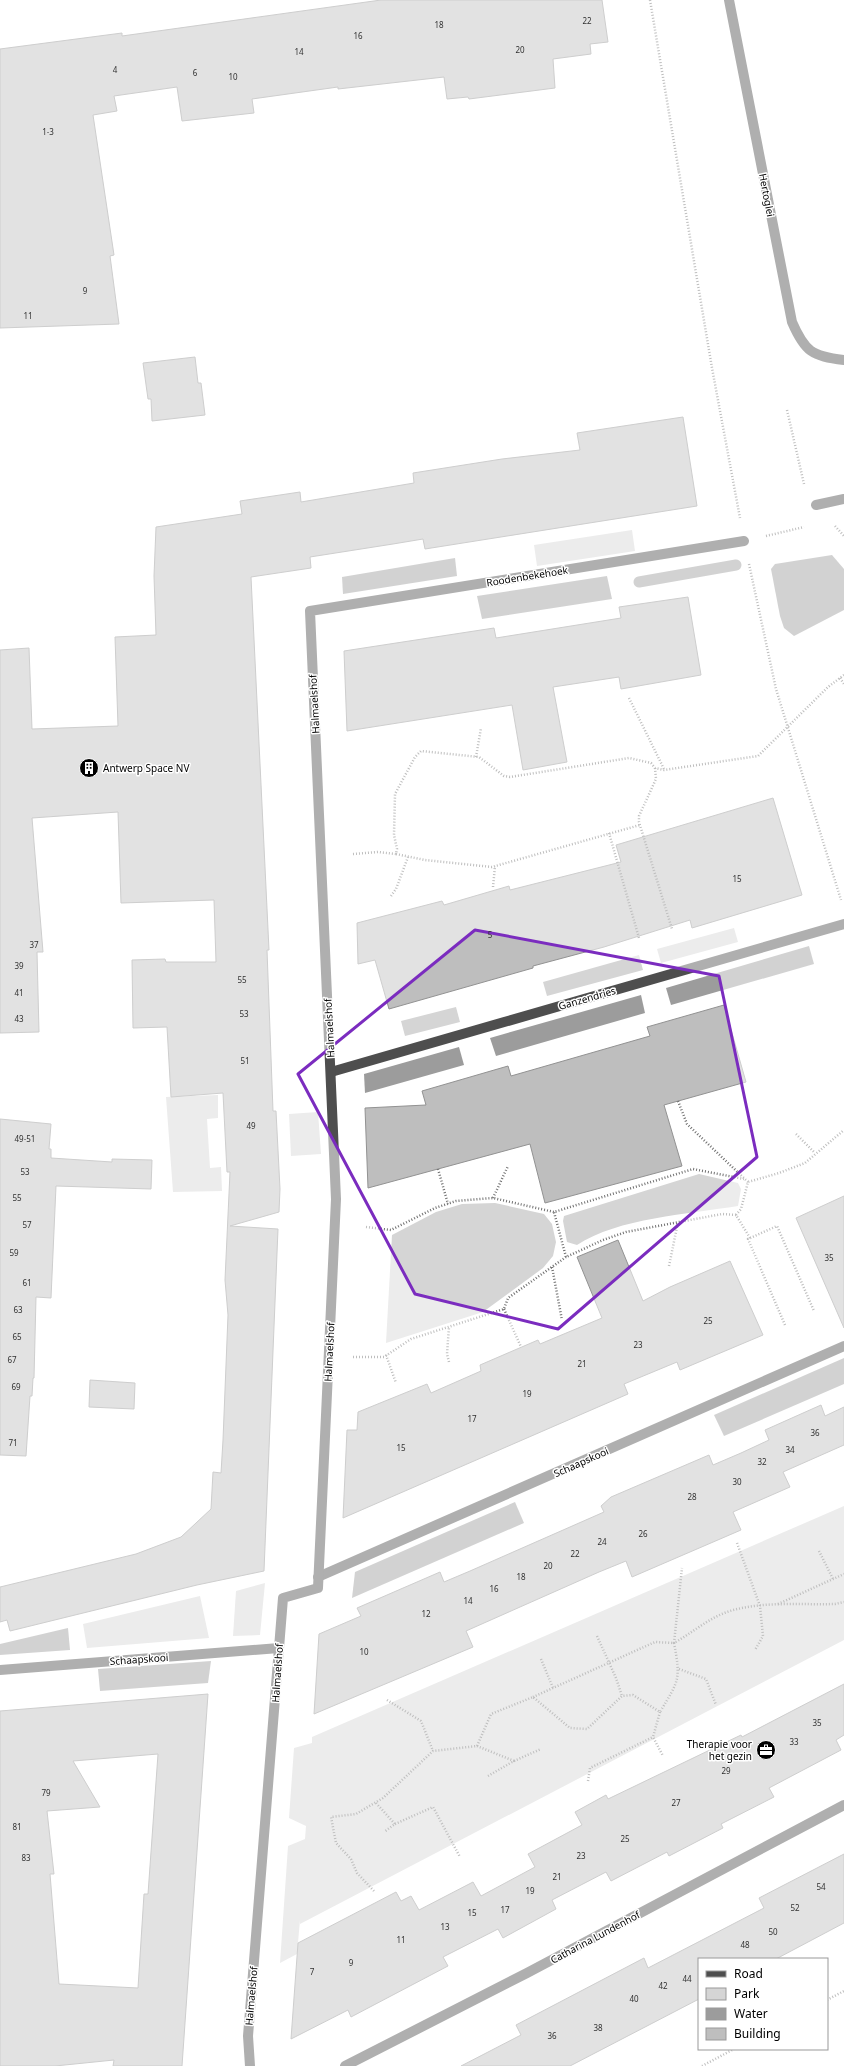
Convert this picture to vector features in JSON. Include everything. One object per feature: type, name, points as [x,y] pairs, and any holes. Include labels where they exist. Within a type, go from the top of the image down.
[{"type":"street","name":"Hertoglei","points":[[728,0],[792,322],[801,342],[813,353],[844,360]]},
{"type":"street","points":[[816,505],[844,499]]},
{"type":"street","name":"Roodenbekehoek","points":[[310,611],[744,541]]},
{"type":"street","name":"Halmaelshof","points":[[250,2066],[248,2036],[283,1598],[318,1588],[336,1199],[310,611]]},
{"type":"street","name":"Ganzendries","points":[[331,1072],[844,924]]},
{"type":"street","name":"Schaapskooi","points":[[318,1577],[844,1346]]},
{"type":"street","name":"Schaapskooi","points":[[0,1670],[279,1648]]},
{"type":"street","name":"Catharina Lundenhof","points":[[345,2066],[541,1966],[844,1805]]},
{"type":"path","points":[[650,0],[710,360],[744,541],[776,689],[842,902]]},
{"type":"path","points":[[788,410],[798,458]]},
{"type":"path","points":[[830,521],[844,536]]},
{"type":"path","points":[[744,541],[806,526]]},
{"type":"path","points":[[396,854],[397,849],[394,836],[395,794],[415,757],[422,751],[482,758],[504,776],[510,777],[629,758],[651,763],[656,768],[664,770],[758,756],[787,725],[828,687],[844,675]]},
{"type":"path","points":[[840,678],[844,684]]},
{"type":"path","points":[[629,698],[664,770]]},
{"type":"path","points":[[476,757],[480,728]]},
{"type":"path","points":[[656,768],[656,779],[639,816],[640,825],[672,929]]},
{"type":"path","points":[[353,854],[378,852],[488,867],[640,825]]},
{"type":"path","points":[[609,833],[640,938]]},
{"type":"path","points":[[391,896],[396,888],[408,857]]},
{"type":"path","points":[[494,866],[494,887]]},
{"type":"path","points":[[678,1101],[686,1124],[748,1182]]},
{"type":"path","points":[[748,1182],[806,1163],[815,1153],[844,1130]]},
{"type":"path","points":[[796,1134],[815,1153]]},
{"type":"path","points":[[494,1198],[508,1166]]},
{"type":"path","points":[[438,1169],[448,1204]]},
{"type":"path","points":[[366,1227],[391,1230],[435,1208],[456,1201],[494,1198],[554,1212],[693,1169],[744,1179]]},
{"type":"path","points":[[736,1215],[741,1209],[748,1182]]},
{"type":"path","points":[[554,1212],[566,1257]]},
{"type":"path","points":[[521,1347],[504,1309],[508,1298],[566,1257],[603,1240],[626,1232],[722,1214],[736,1215]]},
{"type":"path","points":[[736,1215],[750,1238],[748,1239],[785,1325]]},
{"type":"path","points":[[669,1266],[678,1222]]},
{"type":"path","points":[[750,1238],[777,1226],[814,1312]]},
{"type":"path","points":[[552,1267],[562,1320]]},
{"type":"path","points":[[361,1358],[386,1355],[411,1339],[504,1309]]},
{"type":"path","points":[[449,1327],[447,1354],[449,1362]]},
{"type":"path","points":[[386,1355],[396,1383]]},
{"type":"path","points":[[737,1543],[760,1606],[762,1636],[755,1650]]},
{"type":"path","points":[[819,1551],[833,1579]]},
{"type":"path","points":[[663,1756],[653,1737],[660,1712],[677,1684],[679,1669],[674,1643],[682,1568]]},
{"type":"path","points":[[776,1605],[844,1574]]},
{"type":"path","points":[[477,1746],[491,1714],[554,1688],[655,1642],[674,1643],[693,1633],[708,1621],[730,1611],[760,1606],[835,1604],[844,1602]]},
{"type":"path","points":[[597,1636],[610,1663],[622,1696]]},
{"type":"path","points":[[541,1659],[554,1688]]},
{"type":"path","points":[[679,1669],[706,1679],[716,1705]]},
{"type":"path","points":[[533,1697],[570,1728],[587,1729],[622,1696],[633,1695],[660,1712]]},
{"type":"path","points":[[387,1700],[421,1721],[433,1750]]},
{"type":"path","points":[[588,1780],[590,1768],[653,1737]]},
{"type":"path","points":[[374,1891],[357,1873],[351,1859],[336,1843],[331,1817],[356,1814],[376,1803],[433,1750],[477,1746],[514,1761]]},
{"type":"path","points":[[488,1776],[541,1748]]},
{"type":"path","points":[[376,1803],[396,1824]]},
{"type":"path","points":[[384,1832],[396,1824],[433,1807],[460,1857]]},
{"type":"path","points":[[828,1999],[844,1991]]},
{"type":"path","points":[[702,2066],[732,2050]]},
{"type":"highlighted area","points":[[475,930],[719,976],[757,1157],[558,1329],[415,1294],[298,1074]]},
{"type":"green space","points":[[632,530],[635,551],[537,566],[534,545]]},
{"type":"green space","points":[[734,928],[738,942],[661,963],[657,949]]},
{"type":"green space","points":[[639,955],[643,970],[547,996],[543,982]]},
{"type":"green space","points":[[456,1007],[460,1022],[405,1036],[401,1021]]},
{"type":"green space","points":[[218,1095],[218,1118],[207,1119],[210,1168],[221,1167],[222,1191],[173,1192],[166,1097]]},
{"type":"green space","points":[[318,1112],[321,1154],[291,1156],[289,1114]]},
{"type":"green space","points":[[699,1174],[738,1183],[741,1189],[738,1206],[654,1218],[613,1229],[594,1236],[577,1245],[567,1242],[563,1221],[564,1216]]},
{"type":"green space","points":[[495,1203],[544,1214],[552,1224],[556,1242],[553,1256],[543,1268],[483,1312],[386,1343],[392,1235],[436,1212],[462,1204]]},
{"type":"green space","points":[[844,1506],[844,1640],[300,1924],[300,1920],[297,1954],[280,1963],[288,1846],[305,1839],[306,1826],[289,1818],[294,1748],[312,1743],[312,1737]]},
{"type":"green space","points":[[265,1583],[260,1635],[233,1636],[236,1591]]},
{"type":"green space","points":[[200,1596],[209,1638],[87,1648],[83,1624]]},
{"type":"water","points":[[832,555],[844,569],[844,610],[794,636],[784,628],[780,616],[771,569],[775,564]]},
{"type":"water","points":[[455,558],[457,576],[343,594],[342,577]]},
{"type":"water","points":[[607,576],[612,599],[482,619],[477,596]]},
{"type":"water","points":[[809,946],[814,964],[671,1005],[666,988]]},
{"type":"water","points":[[641,995],[645,1013],[496,1056],[490,1038]]},
{"type":"water","points":[[459,1047],[464,1065],[365,1093],[364,1074]]},
{"type":"water","points":[[844,1358],[844,1384],[724,1436],[714,1415]]},
{"type":"water","points":[[515,1502],[524,1523],[352,1598],[355,1572]]},
{"type":"water","points":[[68,1628],[70,1650],[0,1655],[0,1644]]},
{"type":"water","points":[[211,1661],[208,1683],[100,1691],[98,1669]]},
{"type":"building","points":[[381,0],[602,0],[608,42],[590,44],[591,54],[553,59],[555,88],[469,99],[468,97],[447,99],[444,77],[338,89],[338,87],[252,99],[254,113],[182,121],[177,87],[114,96],[117,111],[93,115],[114,255],[110,256],[119,324],[0,328],[0,49],[122,33],[122,36]]},
{"type":"building","points":[[195,357],[198,383],[201,383],[205,415],[152,421],[151,399],[148,399],[143,363]]},
{"type":"building","points":[[683,417],[697,506],[425,549],[423,539],[310,557],[311,568],[251,577],[269,950],[267,950],[273,1111],[276,1111],[280,1189],[279,1212],[230,1226],[278,1229],[264,1571],[197,1585],[10,1631],[7,1620],[0,1622],[0,1587],[136,1554],[181,1537],[211,1509],[213,1472],[221,1473],[223,1440],[228,1315],[225,1280],[230,1172],[227,1172],[223,1093],[171,1097],[167,1027],[133,1028],[132,960],[165,959],[166,962],[216,962],[214,900],[121,903],[118,812],[32,818],[43,952],[37,952],[39,1032],[0,1033],[0,650],[29,648],[32,729],[118,726],[115,637],[156,635],[154,576],[156,527],[242,514],[240,501],[300,492],[301,502],[414,483],[413,473],[502,459],[580,450],[577,433]]},
{"type":"building","points":[[688,597],[701,675],[621,689],[619,677],[553,687],[567,762],[523,770],[512,705],[347,731],[344,651],[494,628],[496,638],[621,618],[619,607]]},
{"type":"building","points":[[773,798],[802,895],[692,928],[690,920],[604,947],[533,966],[533,968],[389,1009],[375,960],[358,964],[357,923],[442,901],[444,905],[509,886],[510,890],[621,862],[616,845]]},
{"type":"building","points":[[724,1005],[746,1082],[664,1105],[682,1166],[545,1203],[530,1144],[368,1188],[365,1108],[426,1105],[422,1091],[508,1066],[511,1076],[650,1036],[647,1027]]},
{"type":"building","points":[[0,1119],[51,1124],[49,1149],[51,1149],[51,1158],[112,1162],[112,1159],[152,1160],[151,1189],[56,1186],[51,1298],[36,1297],[34,1378],[32,1396],[30,1396],[26,1456],[0,1455]]},
{"type":"building","points":[[844,1196],[844,1328],[796,1218]]},
{"type":"building","points":[[618,1240],[643,1301],[670,1287],[730,1261],[763,1335],[680,1370],[677,1362],[624,1384],[628,1394],[343,1518],[347,1430],[357,1430],[358,1412],[427,1384],[431,1393],[481,1371],[480,1365],[538,1340],[540,1344],[602,1318],[577,1257]]},
{"type":"building","points":[[90,1380],[135,1383],[134,1409],[89,1407]]},
{"type":"building","points":[[821,1405],[825,1416],[844,1407],[844,1445],[783,1472],[790,1487],[733,1512],[741,1530],[632,1577],[626,1561],[599,1572],[466,1631],[473,1647],[314,1714],[319,1634],[361,1616],[357,1608],[440,1572],[444,1582],[470,1571],[604,1512],[601,1506],[611,1497],[709,1455],[713,1465],[741,1453],[769,1440],[765,1430]]},
{"type":"building","points":[[844,1684],[844,1735],[836,1740],[841,1750],[769,1788],[774,1797],[721,1824],[723,1828],[669,1856],[667,1852],[611,1881],[606,1872],[552,1900],[556,1909],[503,1938],[498,1929],[443,1957],[448,1966],[351,2017],[348,2010],[291,2039],[298,1943],[396,1892],[401,1901],[411,1896],[419,1910],[473,1882],[481,1896],[535,1867],[528,1854],[582,1825],[575,1812],[606,1795],[608,1799],[741,1735],[742,1737]]},
{"type":"building","points":[[208,1694],[182,2066],[113,2066],[114,2060],[55,2066],[0,2066],[0,1711]],"holes":[[[158,1754],[148,1894],[144,1894],[138,1988],[59,1984],[50,1874],[54,1874],[47,1811],[100,1807],[73,1761]]]},
{"type":"building","points":[[844,1854],[844,1923],[778,1958],[698,1958],[698,2000],[570,2066],[461,2066],[521,2035],[516,2025],[644,1958],[648,1968],[764,1908],[759,1898]]},
{"type":"waterway","points":[[639,582],[736,565]]},
{"type":"place","name":"Antwerp Space NV","points":[[89,768]]},
{"type":"place","name":"Therapie voor het gezin","points":[[766,1750]]}]
